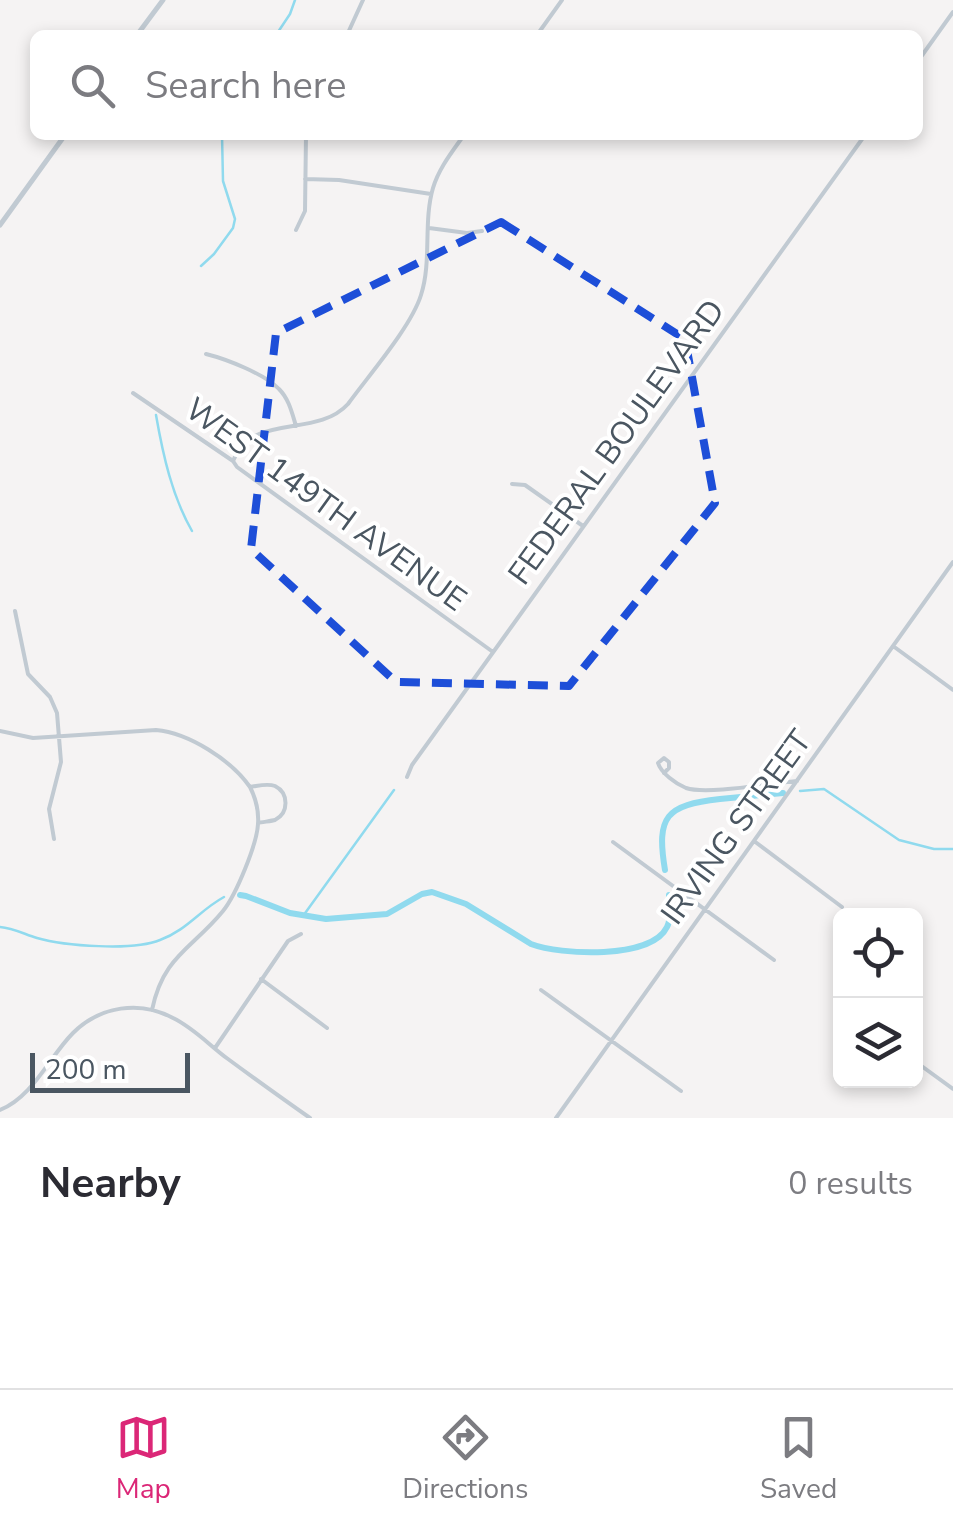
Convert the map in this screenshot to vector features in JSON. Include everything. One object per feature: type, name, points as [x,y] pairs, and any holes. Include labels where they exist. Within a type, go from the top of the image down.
[{"type":"street","points":[[142,30],[163,0]]},
{"type":"street","points":[[349,30],[363,0]]},
{"type":"street","points":[[541,30],[562,0]]},
{"type":"street","points":[[923,54],[953,12]]},
{"type":"street","points":[[0,226],[61,140]]},
{"type":"street","points":[[296,230],[305,211],[306,140]]},
{"type":"street","points":[[233,461],[252,436],[326,420],[343,409],[410,317],[422,291],[431,194],[442,167],[461,140]]},
{"type":"street","name":"FEDERAL BOULEVARD","points":[[407,777],[861,140]]},
{"type":"street","points":[[305,179],[339,180],[431,194]]},
{"type":"street","points":[[428,228],[482,231]]},
{"type":"street","points":[[206,354],[274,384],[286,399],[296,426]]},
{"type":"street","name":"WEST 149TH AVENUE","points":[[133,393],[233,461],[493,652]]},
{"type":"street","points":[[512,484],[525,485],[583,526]]},
{"type":"street","name":"IRVING STREET","points":[[556,1118],[953,562]]},
{"type":"street","points":[[14,611],[26,668],[55,705],[60,770],[49,810],[54,839]]},
{"type":"street","points":[[893,646],[953,690]]},
{"type":"street","points":[[0,731],[24,738],[156,730],[176,733],[236,771],[250,787],[258,823],[228,904],[169,966],[158,985],[152,1010]]},
{"type":"street","points":[[664,773],[691,789],[796,781]]},
{"type":"street","points":[[250,787],[272,785],[281,790],[285,800],[279,818],[258,823]]},
{"type":"street","points":[[754,841],[842,906]]},
{"type":"street","points":[[612,842],[774,960]]},
{"type":"street","points":[[214,1048],[288,942],[301,934]]},
{"type":"street","points":[[261,979],[327,1028]]},
{"type":"street","points":[[541,990],[681,1091]]},
{"type":"street","points":[[0,1110],[21,1097],[84,1023],[112,1010],[133,1007],[172,1017],[310,1118]]},
{"type":"street","points":[[923,1067],[953,1090]]},
{"type":"highlighted area","points":[[501,222],[685,339],[715,503],[569,686],[396,682],[251,549],[276,333]]},
{"type":"waterway","points":[[279,30],[295,0]]},
{"type":"waterway","points":[[201,266],[233,228],[235,219],[223,181],[222,140]]},
{"type":"waterway","points":[[156,415],[169,475],[192,531]]},
{"type":"waterway","points":[[800,791],[824,789],[899,840],[934,849],[953,849]]},
{"type":"waterway","points":[[303,916],[394,790]]},
{"type":"waterway","points":[[665,870],[664,825],[676,810],[702,802],[783,793]]},
{"type":"waterway","points":[[240,895],[290,913],[326,919],[387,914],[432,892],[466,904],[531,944],[583,952],[625,950],[658,938],[669,923],[669,895]]},
{"type":"waterway","points":[[0,927],[64,943],[134,945],[170,936],[224,897]]}]
